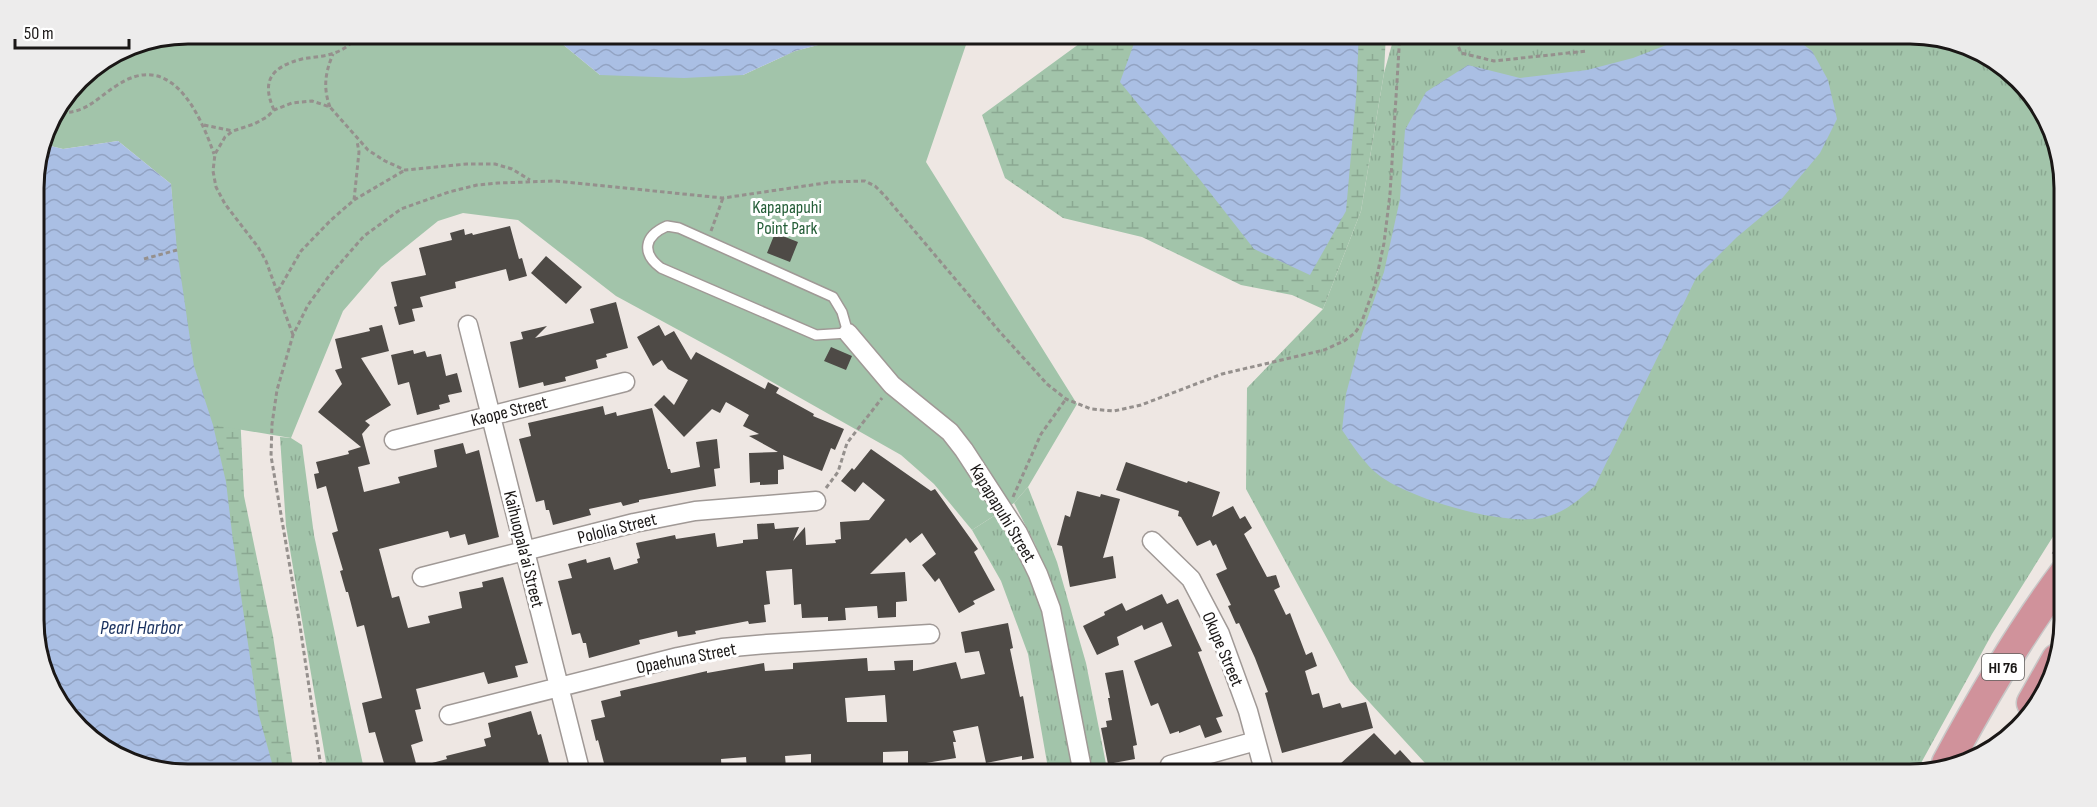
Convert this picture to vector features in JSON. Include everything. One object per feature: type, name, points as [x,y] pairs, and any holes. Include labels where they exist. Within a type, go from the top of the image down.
[{"type":"highway","name":"HI 76","points":[[1950,758],[2039,608],[2054,588]]},
{"type":"street","name":"Kaihuopala'ai Street","points":[[468,325],[578,764]]},
{"type":"street","name":"Kapapapuhi Street","points":[[849,333],[892,385],[950,432],[1018,533],[1038,574],[1051,609],[1081,763]]},
{"type":"street","name":"Kaope Street","points":[[394,440],[625,382]]},
{"type":"street","name":"Pololia Street","points":[[422,577],[634,523],[695,511],[816,501]]},
{"type":"street","name":"Okupe Street","points":[[1152,541],[1191,579],[1220,634],[1248,711],[1262,763]]},
{"type":"street","name":"Opaehuna Street","points":[[448,715],[722,648],[930,634]]},
{"type":"street","points":[[1176,763],[1256,741]]},
{"type":"lane","points":[[667,226],[678,228],[833,297],[842,312],[849,333],[816,335],[661,268],[648,254],[647,244],[652,235],[667,226]]},
{"type":"path","points":[[274,110],[267,89],[271,78],[279,70],[299,60],[334,54],[349,44]]},
{"type":"path","points":[[1457,44],[1461,53],[1494,61],[1587,51]]},
{"type":"path","points":[[330,108],[325,94],[325,79],[334,54]]},
{"type":"path","points":[[64,113],[87,108],[129,78],[152,74],[161,76],[178,87],[204,125],[215,154]]},
{"type":"path","points":[[293,335],[278,291],[258,247],[225,204],[216,187],[213,171],[215,154],[225,137],[233,131],[267,117],[274,110],[292,103],[312,102],[330,108],[343,120],[357,139],[377,156],[405,170]]},
{"type":"path","points":[[204,125],[233,131]]},
{"type":"path","points":[[354,200],[359,152],[357,139]]},
{"type":"path","points":[[278,291],[301,251],[331,220],[354,200],[405,170],[467,164],[495,164],[512,169],[532,181]]},
{"type":"path","points":[[707,241],[723,198]]},
{"type":"path","points":[[144,259],[177,250]]},
{"type":"path","points":[[816,501],[838,472],[847,443],[892,385]]},
{"type":"path","points":[[1010,502],[1041,434],[1066,399]]},
{"type":"green space","name":"Kapapapuhi Point Park","points":[[562,44],[600,75],[743,75],[795,51],[822,44],[966,44],[926,162],[1077,404],[1028,487],[1014,503],[972,530],[934,484],[901,455],[616,296],[518,220],[463,213],[438,221],[381,267],[343,311],[291,438],[213,425],[194,366],[177,250],[171,184],[118,141],[63,149],[49,146],[54,132],[73,100],[93,79],[124,58],[150,48],[169,45]]},
{"type":"green space","points":[[1079,44],[1385,44],[1384,73],[1361,211],[1323,309],[1292,295],[1241,285],[1142,237],[1063,218],[1005,178],[982,115]]},
{"type":"green space","points":[[1392,44],[1919,44],[1938,46],[1973,58],[1997,73],[2024,100],[2043,132],[2049,150],[2054,188],[2054,535],[1992,634],[1921,763],[1425,763],[1350,681],[1246,489],[1247,388],[1323,309],[1361,211],[1384,73]]},
{"type":"green space","points":[[171,184],[238,371],[244,496],[273,636],[292,764],[255,764],[200,538]]},
{"type":"green space","points":[[280,437],[291,438],[302,445],[314,535],[363,764],[326,764],[286,526]]},
{"type":"green space","points":[[1028,487],[1057,562],[1086,663],[1106,763],[1090,763],[1053,591],[1035,544],[1014,503]]},
{"type":"green space","points":[[997,514],[1032,578],[1045,622],[1074,763],[1047,764],[1028,654],[1001,581],[972,530]]},
{"type":"water","points":[[562,44],[822,44],[795,51],[743,75],[684,78],[600,75]]},
{"type":"water","points":[[1134,44],[1358,44],[1346,211],[1310,275],[1254,249],[1120,82]]},
{"type":"water","points":[[1669,44],[1803,44],[1812,51],[1828,80],[1837,119],[1820,153],[1779,202],[1737,237],[1696,278],[1595,486],[1570,506],[1557,513],[1541,518],[1524,519],[1504,518],[1458,509],[1394,485],[1364,461],[1342,430],[1346,394],[1362,334],[1384,272],[1400,199],[1405,130],[1426,92],[1468,65],[1520,78],[1587,70],[1633,58]]},
{"type":"water","name":"Pearl Harbor","points":[[118,141],[171,184],[177,250],[194,366],[213,425],[226,482],[258,712],[272,764],[188,764],[159,761],[124,749],[107,739],[79,714],[58,683],[51,666],[46,648],[44,620],[44,178],[49,146],[63,149]]},
{"type":"building","points":[[510,226],[519,259],[522,258],[527,276],[509,281],[506,269],[455,282],[456,288],[420,297],[423,307],[412,309],[415,321],[399,325],[391,282],[426,275],[419,248],[452,240],[450,233],[464,229],[465,235],[472,233],[473,235]]},
{"type":"building","points":[[775,233],[798,242],[790,262],[767,253]]},
{"type":"building","points":[[546,256],[582,287],[566,304],[531,273]]},
{"type":"building","points":[[616,302],[628,348],[606,354],[607,357],[596,360],[598,368],[565,377],[566,381],[544,386],[543,382],[519,388],[510,342],[523,339],[521,332],[547,326],[535,338],[594,323],[590,309]]},
{"type":"building","points":[[382,325],[389,351],[361,358],[391,405],[365,421],[370,425],[362,434],[370,464],[358,467],[364,492],[400,483],[398,477],[437,467],[434,450],[463,443],[466,454],[479,450],[499,537],[468,545],[465,534],[450,538],[448,531],[379,549],[392,598],[399,596],[408,628],[430,623],[428,616],[462,608],[459,592],[483,587],[482,582],[503,577],[528,663],[515,666],[518,677],[488,684],[484,672],[416,689],[421,709],[415,710],[423,741],[411,745],[416,764],[384,764],[375,732],[369,733],[362,703],[382,698],[364,625],[357,627],[340,571],[343,570],[332,533],[338,531],[326,486],[317,489],[314,474],[319,473],[316,462],[349,454],[348,451],[361,447],[318,412],[342,384],[335,370],[342,368],[335,339],[370,331],[369,328]]},
{"type":"building","points":[[659,325],[665,336],[674,331],[691,360],[696,352],[765,389],[768,382],[779,388],[776,393],[814,414],[813,416],[844,429],[835,450],[831,448],[822,471],[783,455],[784,469],[778,470],[778,484],[750,483],[749,453],[778,452],[749,436],[759,434],[743,426],[749,415],[726,402],[720,413],[712,409],[684,437],[654,405],[664,395],[674,405],[688,380],[668,369],[662,360],[653,366],[637,337]]},
{"type":"building","points":[[831,347],[852,356],[846,370],[824,361]]},
{"type":"building","points":[[413,350],[414,354],[425,351],[427,357],[441,354],[446,376],[457,373],[462,392],[448,395],[450,402],[439,405],[440,409],[417,415],[409,382],[398,385],[391,355]]},
{"type":"building","points":[[603,406],[605,415],[616,412],[617,416],[652,408],[671,473],[700,467],[696,442],[717,439],[720,468],[714,469],[716,486],[639,500],[639,502],[623,506],[621,502],[589,509],[591,515],[553,525],[544,500],[536,502],[519,439],[531,436],[528,423]]},
{"type":"building","points":[[871,449],[931,491],[935,489],[978,549],[974,552],[995,590],[973,601],[975,604],[959,613],[939,578],[935,582],[922,565],[936,554],[922,533],[910,543],[906,538],[870,574],[905,572],[907,601],[896,602],[896,617],[878,618],[877,606],[845,608],[846,620],[828,621],[828,617],[802,618],[801,604],[794,605],[792,569],[766,571],[770,604],[764,605],[766,622],[749,624],[748,621],[695,631],[696,634],[678,637],[677,631],[639,640],[640,644],[589,658],[586,643],[583,643],[580,633],[572,635],[558,581],[572,578],[568,564],[586,559],[587,563],[610,557],[614,570],[638,563],[637,559],[640,558],[636,543],[675,535],[676,539],[715,533],[717,547],[743,543],[743,540],[758,539],[757,524],[774,523],[775,529],[799,527],[793,541],[805,527],[806,545],[836,543],[835,540],[841,539],[840,522],[869,520],[885,500],[863,482],[855,492],[841,481],[852,468],[854,470]]},
{"type":"building","points":[[1126,462],[1220,492],[1212,517],[1233,506],[1240,519],[1245,516],[1252,528],[1244,534],[1267,577],[1276,575],[1280,587],[1274,590],[1286,615],[1290,613],[1306,655],[1312,652],[1317,666],[1305,671],[1312,695],[1319,693],[1323,708],[1340,703],[1342,708],[1366,702],[1373,728],[1282,753],[1265,693],[1268,692],[1239,623],[1236,624],[1228,606],[1231,605],[1216,574],[1227,569],[1216,544],[1213,546],[1210,540],[1197,546],[1181,517],[1178,516],[1179,511],[1116,490]]},
{"type":"building","points":[[1077,491],[1120,499],[1103,558],[1113,556],[1116,578],[1070,587],[1062,546],[1057,545],[1065,515],[1070,517]]},
{"type":"building","points":[[1162,594],[1167,604],[1178,599],[1202,651],[1198,652],[1223,716],[1216,718],[1222,732],[1205,738],[1200,725],[1170,734],[1158,703],[1151,706],[1134,661],[1172,646],[1162,622],[1144,630],[1142,625],[1117,637],[1119,645],[1097,655],[1083,626],[1122,603],[1126,611]]},
{"type":"building","points":[[1008,623],[1013,648],[1010,649],[1020,697],[1023,696],[1034,758],[1022,760],[1022,756],[986,763],[978,726],[953,731],[956,758],[926,764],[908,764],[908,751],[883,752],[883,764],[811,764],[811,754],[785,756],[786,764],[746,764],[746,757],[721,759],[721,764],[604,764],[591,720],[605,717],[601,701],[621,696],[620,691],[707,671],[707,673],[764,663],[765,671],[793,669],[793,663],[867,658],[868,671],[895,670],[894,661],[913,660],[913,671],[956,662],[961,679],[985,674],[979,651],[965,653],[961,632]],"holes":[[[885,695],[887,722],[847,722],[845,698]]]},
{"type":"building","points":[[1123,670],[1137,745],[1133,746],[1135,759],[1108,763],[1101,728],[1107,727],[1106,721],[1112,720],[1105,673]]},
{"type":"building","points":[[531,711],[538,735],[541,734],[549,764],[429,764],[447,759],[446,756],[486,746],[484,739],[491,737],[488,723]]},
{"type":"building","points":[[1374,733],[1395,755],[1400,750],[1412,763],[1341,763]]}]
